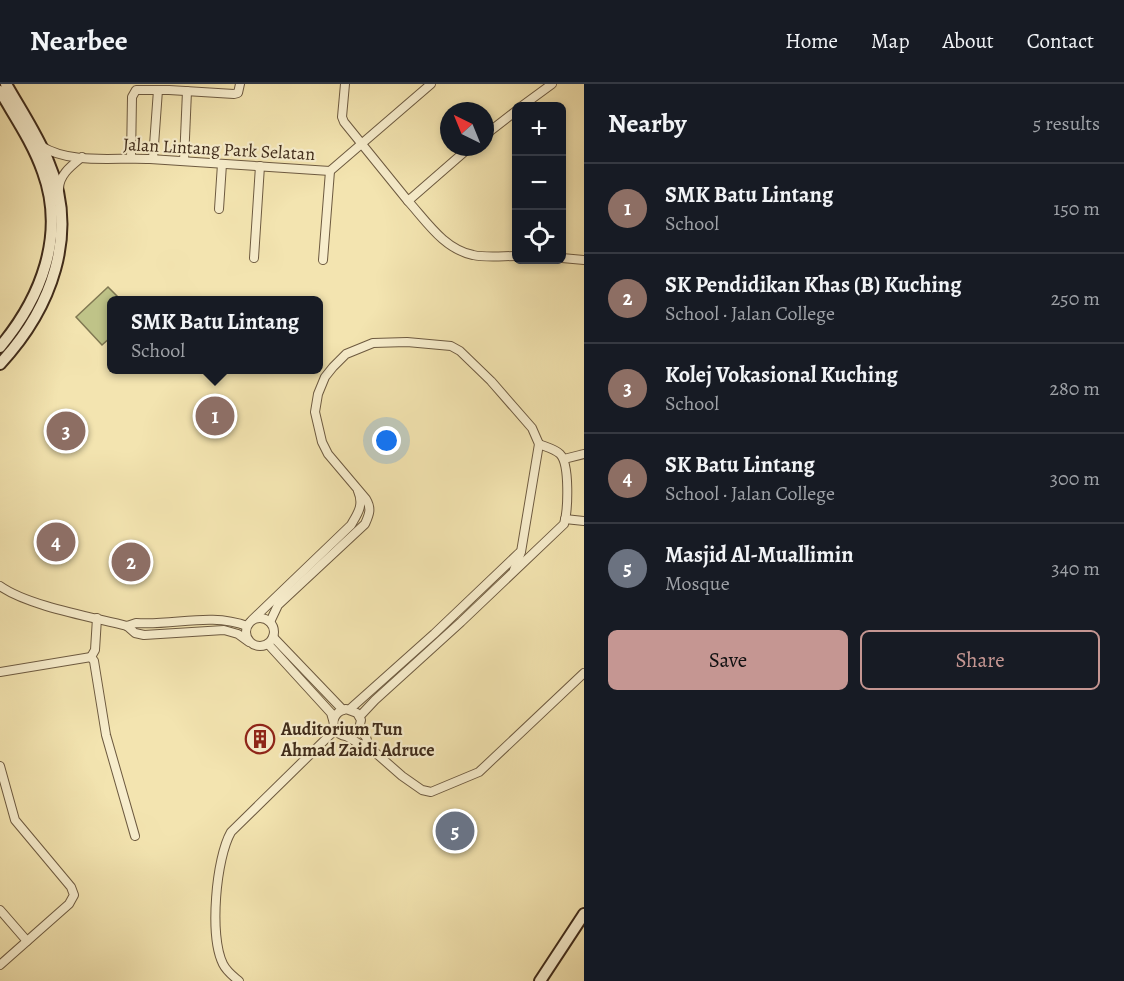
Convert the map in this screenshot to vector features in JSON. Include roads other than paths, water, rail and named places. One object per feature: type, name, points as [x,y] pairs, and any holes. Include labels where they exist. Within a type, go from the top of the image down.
[{"type":"main road","points":[[0,364],[30,327],[44,302],[53,280],[61,224],[56,181],[41,146],[6,84]]},
{"type":"main road","points":[[0,91],[32,145],[43,171],[51,207],[52,224],[47,261],[41,281],[22,317],[0,347]]},
{"type":"main road","points":[[540,981],[584,914]]},
{"type":"street","points":[[131,158],[133,94],[136,90],[158,90],[170,87],[187,91],[234,94],[238,93],[240,84]]},
{"type":"street","points":[[345,84],[342,117],[344,123],[443,240],[474,256],[512,256]]},
{"type":"street","name":"Jalan Lintang Park Selatan","points":[[41,146],[50,152],[82,158],[153,159],[330,171],[430,84]]},
{"type":"street","points":[[527,102],[552,84]]},
{"type":"street","points":[[153,159],[158,90]]},
{"type":"street","points":[[184,161],[187,91]]},
{"type":"street","points":[[494,128],[512,114]]},
{"type":"street","points":[[408,201],[460,156]]},
{"type":"street","points":[[58,196],[59,182],[67,171],[82,158]]},
{"type":"street","points":[[219,209],[222,164]]},
{"type":"street","points":[[254,258],[260,166]]},
{"type":"street","points":[[323,260],[330,171]]},
{"type":"street","points":[[566,258],[584,260]]},
{"type":"street","points":[[270,622],[278,605],[364,524],[370,508],[357,487],[328,454],[320,435],[315,412],[318,394],[325,377],[333,367],[346,354],[373,343],[383,341],[451,346],[460,351],[491,381],[532,428],[539,444],[520,552],[514,570]]},
{"type":"street","points":[[316,749],[357,733],[360,716],[375,700],[564,524],[566,468],[564,459],[559,452],[539,444]]},
{"type":"street","points":[[564,459],[584,454]]},
{"type":"street","points":[[249,642],[245,634],[250,623],[351,525],[360,511],[361,503],[357,487]]},
{"type":"street","points":[[565,519],[584,521]]},
{"type":"street","points":[[333,720],[336,714],[346,709],[456,613],[520,552]]},
{"type":"street","points":[[0,586],[33,601],[127,626],[135,633],[144,635],[224,630],[238,634],[258,647],[271,641]]},
{"type":"street","points":[[456,613],[461,622]]},
{"type":"street","points":[[91,657],[95,650],[97,618]]},
{"type":"street","points":[[127,626],[136,623],[212,619],[250,623],[259,618],[270,622],[274,629],[271,641]]},
{"type":"street","points":[[271,641],[346,709],[360,716]]},
{"type":"street","points":[[271,641],[331,714],[335,730],[369,747],[402,776],[422,790],[431,792],[479,772],[584,673]]},
{"type":"street","points":[[0,672],[91,657]]},
{"type":"street","points":[[91,657],[94,661],[106,735],[135,836]]},
{"type":"street","points":[[359,729],[366,736],[369,747]]},
{"type":"street","points":[[239,981],[227,971],[222,963],[214,927],[225,841],[231,832],[335,730]]},
{"type":"street","points":[[0,766],[15,820],[71,887],[74,895],[69,904],[0,965]]},
{"type":"street","points":[[0,910],[27,941]]},
{"type":"place","name":"SMK Batu Lintang","points":[[215,416]]},
{"type":"place","name":"Kolej Vokasional Kuching","points":[[66,431]]},
{"type":"place","name":"SK Batu Lintang","points":[[56,542]]},
{"type":"place","name":"SK Pendidikan Khas (B) Kuching","points":[[131,562]]},
{"type":"place","name":"Auditorium Tun Ahmad Zaidi Adruce","points":[[260,739]]},
{"type":"place","name":"Masjid Al-Muallimin","points":[[455,831]]}]
